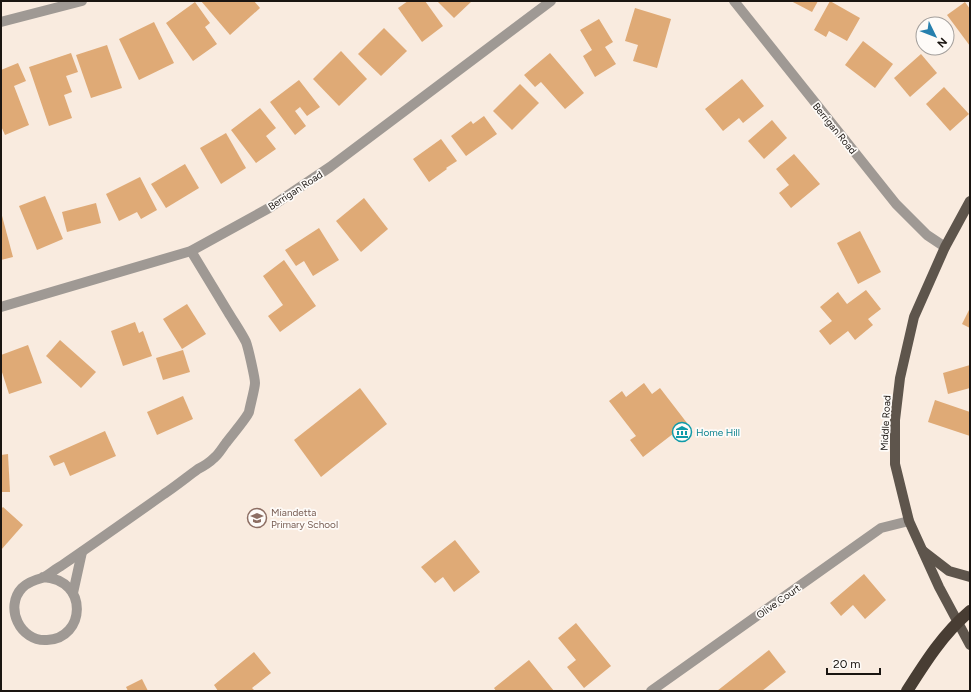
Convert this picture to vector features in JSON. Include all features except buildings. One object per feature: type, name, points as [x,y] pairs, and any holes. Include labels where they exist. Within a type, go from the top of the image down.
[{"type":"highway","points":[[907,691],[933,650],[958,621],[970,611]]},
{"type":"main road","name":"Middle Road","points":[[970,201],[945,248],[914,318],[900,378],[895,420],[895,464],[909,521],[939,587],[970,644]]},
{"type":"main road","points":[[922,550],[949,571],[970,577]]},
{"type":"street","points":[[1,22],[82,1]]},
{"type":"street","name":"Berrigan Road","points":[[1,307],[191,251],[269,208],[330,168],[551,1]]},
{"type":"street","name":"Berrigan Road","points":[[734,1],[896,204],[927,235],[945,248]]},
{"type":"street","points":[[43,577],[52,578],[68,586],[73,593],[76,602],[77,611],[71,628],[56,639],[37,639],[28,636],[21,629],[16,621],[14,604],[21,589],[27,583],[43,577],[82,552],[215,458],[248,413],[255,383],[247,344],[191,251]]},
{"type":"street","name":"Olive Court","points":[[651,691],[882,528],[909,521]]},
{"type":"street","points":[[73,593],[82,552]]},
{"type":"place","name":"Home Hill","points":[[682,432]]},
{"type":"place","name":"Miandetta Primary School","points":[[257,518]]}]
